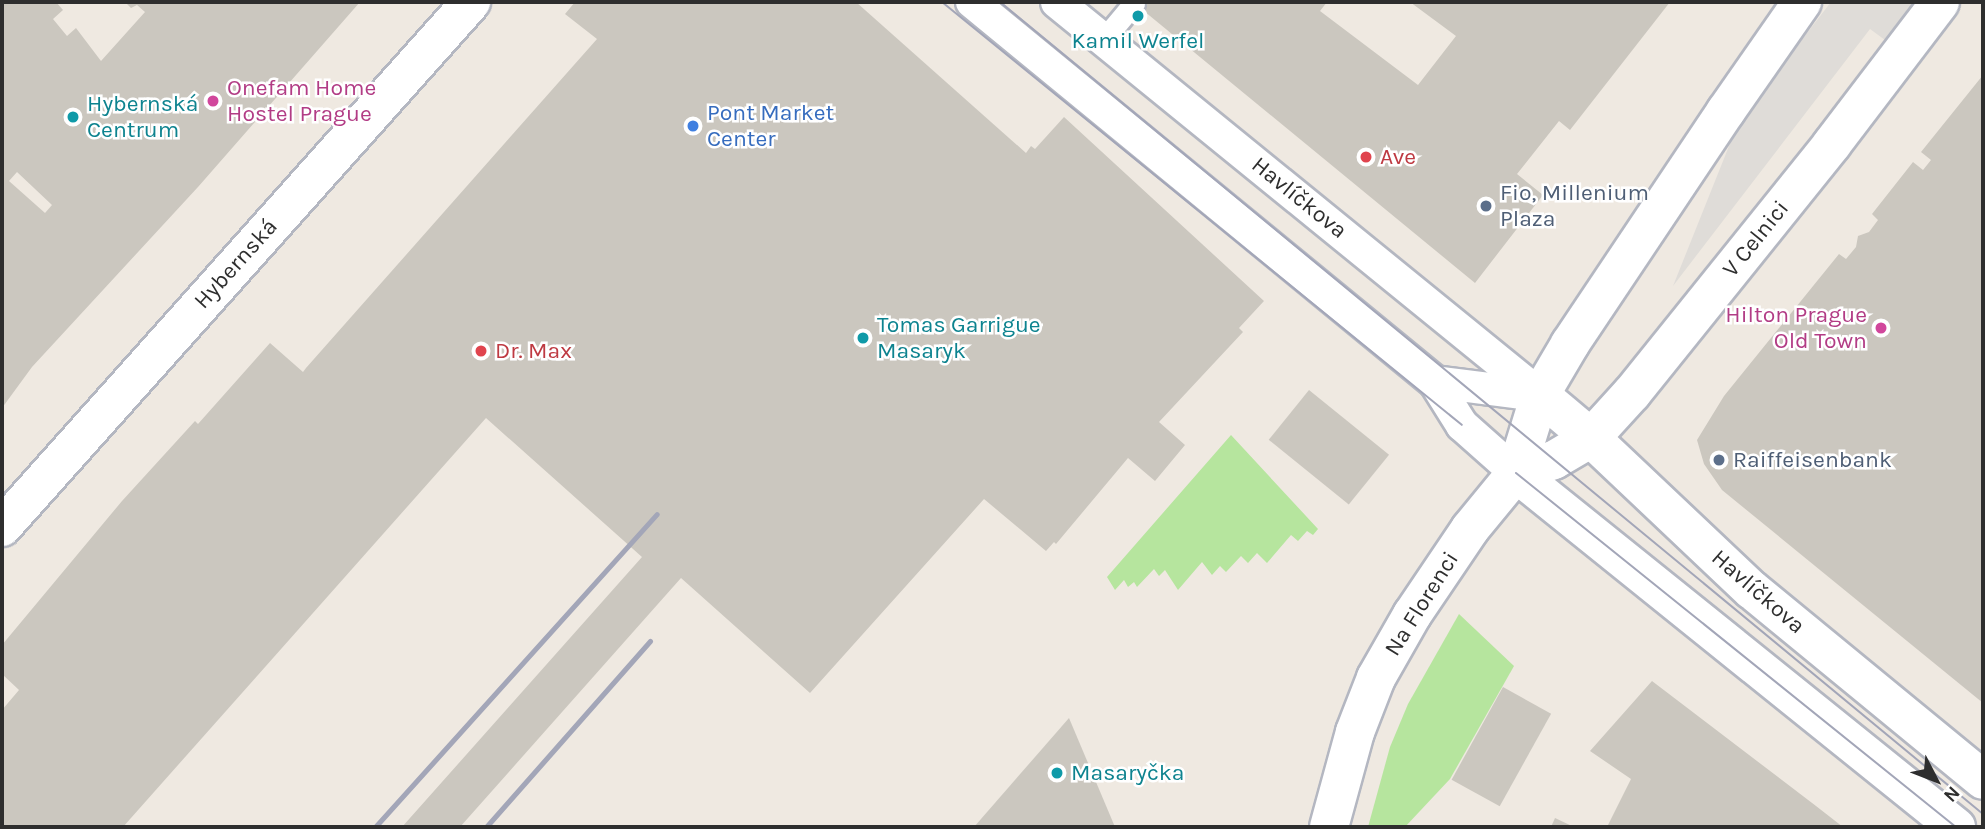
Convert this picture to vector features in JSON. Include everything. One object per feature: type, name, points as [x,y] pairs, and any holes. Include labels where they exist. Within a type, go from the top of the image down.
[{"type":"street","name":"Hybernská","points":[[2,527],[471,2]]},
{"type":"street","points":[[972,2],[1435,382],[1462,425],[1516,473],[1956,827]]},
{"type":"street","name":"Havlíčkova","points":[[1057,2],[1540,395],[1591,438],[1752,590],[1983,780]]},
{"type":"street","points":[[1435,382],[1540,395],[1570,344],[1802,2]]},
{"type":"street","name":"V Celnici","points":[[1516,473],[1554,460],[1591,438],[1638,385],[1789,197],[1940,2]]},
{"type":"street","name":"Na Florenci","points":[[1329,827],[1355,732],[1376,678],[1412,615],[1462,540],[1516,473],[1540,395]]},
{"type":"lane","points":[[1104,39],[1134,2]]},
{"type":"green space","points":[[1231,435],[1318,529],[1313,535],[1307,531],[1298,541],[1291,535],[1267,563],[1257,553],[1248,563],[1241,556],[1226,572],[1220,566],[1212,575],[1202,562],[1178,590],[1165,570],[1159,576],[1154,569],[1137,587],[1134,582],[1128,587],[1124,580],[1115,590],[1107,577]]},
{"type":"green space","points":[[1459,614],[1514,666],[1450,779],[1405,827],[1368,827],[1390,747],[1408,704]]},
{"type":"shaded area","points":[[1831,2],[1914,2],[1885,40],[1870,29],[1673,286],[1739,121]]},
{"type":"building","points":[[2,2],[56,2],[63,10],[53,19],[67,36],[76,28],[101,61],[145,12],[137,5],[131,8],[125,2],[360,2],[198,187],[32,367],[2,408]],"holes":[[[17,172],[52,205],[45,213],[9,181]]]},
{"type":"building","points":[[575,2],[856,2],[1026,153],[1031,146],[1035,149],[1064,117],[1264,301],[1239,328],[1243,332],[1159,422],[1185,445],[1155,481],[1128,458],[1056,544],[1054,542],[1046,551],[984,499],[810,693],[681,578],[460,827],[402,827],[642,557],[486,418],[123,827],[2,827],[2,710],[19,690],[2,674],[2,645],[122,501],[195,421],[198,424],[270,343],[303,372],[597,39],[565,14]]},
{"type":"building","points":[[1133,2],[1327,2],[1320,11],[1418,85],[1456,36],[1410,2],[1670,2],[1570,130],[1559,121],[1517,174],[1543,195],[1475,283]]},
{"type":"building","name":"Hilton Prague Old Town","points":[[1983,75],[1983,703],[1722,490],[1704,464],[1697,440],[1724,396],[1839,254],[1846,259],[1856,247],[1858,236],[1869,232],[1878,220],[1872,214],[1913,162],[1923,170],[1931,160],[1921,152]]},
{"type":"building","points":[[1309,390],[1389,455],[1349,505],[1269,440]]},
{"type":"building","points":[[1652,681],[1843,827],[1607,827],[1631,779],[1590,751]]},
{"type":"building","points":[[1503,687],[1551,714],[1500,806],[1452,780]]},
{"type":"building","name":"Masaryčka","points":[[1069,718],[1115,827],[974,827]]},
{"type":"building","points":[[1555,818],[1574,827],[1551,827]]},
{"type":"tram line","points":[[942,2],[1462,425]]},
{"type":"tram line","points":[[1000,2],[1983,814]]},
{"type":"tram line","points":[[1516,473],[1956,827]]},
{"type":"railway","points":[[375,827],[657,514]]},
{"type":"railway","points":[[486,827],[650,641]]},
{"type":"place","name":"Kamil Werfel","points":[[1138,16]]},
{"type":"place","name":"Onefam Home Hostel Prague","points":[[213,101]]},
{"type":"place","name":"Hybernská Centrum","points":[[73,117]]},
{"type":"place","name":"Pont Market Center","points":[[693,126]]},
{"type":"place","name":"Ave","points":[[1366,157]]},
{"type":"place","name":"Fio, Millenium Plaza","points":[[1486,206]]},
{"type":"place","name":"Hilton Prague Old Town","points":[[1881,328]]},
{"type":"place","name":"Tomas Garrigue Masaryk","points":[[863,338]]},
{"type":"place","name":"Dr. Max","points":[[481,351]]},
{"type":"place","name":"Raiffeisenbank","points":[[1719,460]]},
{"type":"place","name":"Masaryčka","points":[[1057,773]]}]
